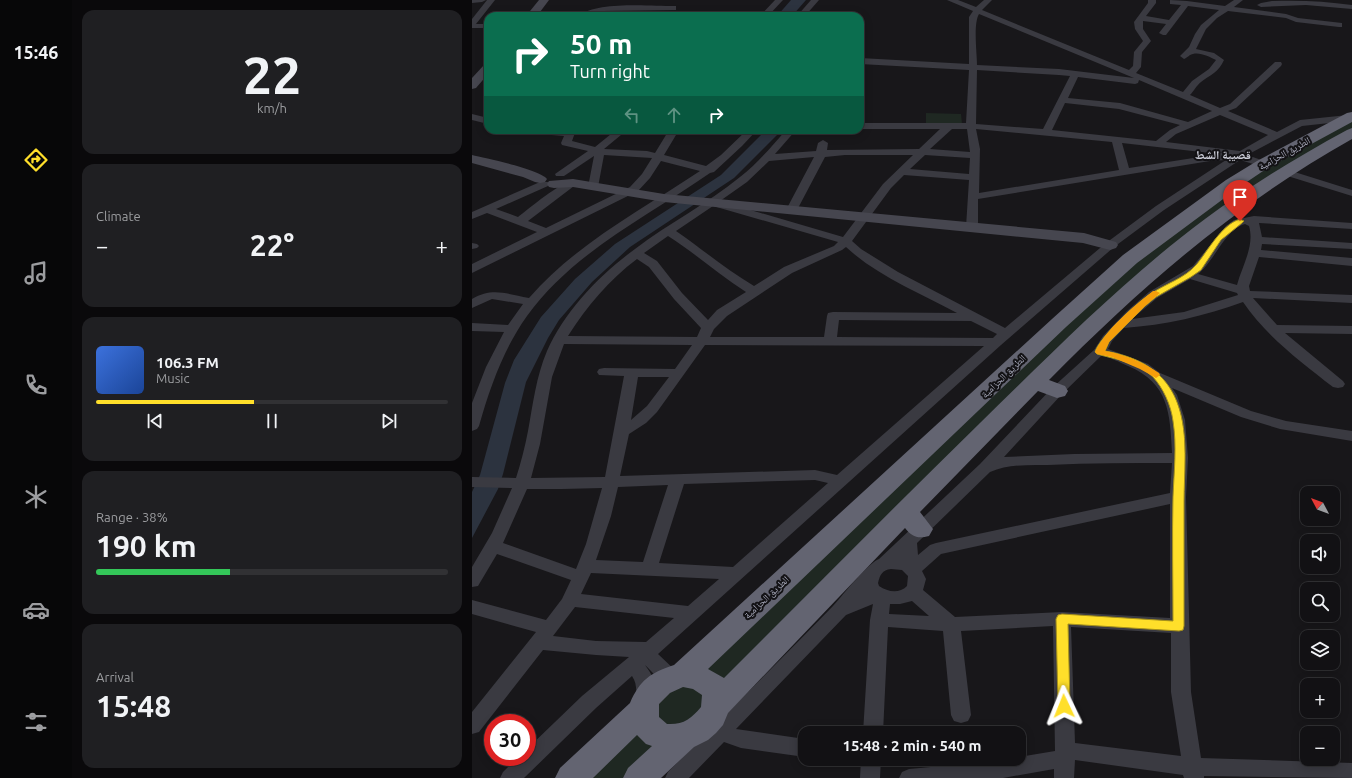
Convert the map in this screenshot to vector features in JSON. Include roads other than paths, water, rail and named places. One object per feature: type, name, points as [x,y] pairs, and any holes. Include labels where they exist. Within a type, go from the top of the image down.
[{"type":"highway","name":"الطريق الحزامية","points":[[571,778],[644,705],[656,687],[677,676],[1130,259],[1192,212],[1263,164],[1351,122]]},
{"type":"highway","name":"الطريق الحزامية","points":[[639,778],[711,726],[911,527],[1035,382],[1081,336],[1161,264],[1255,192],[1285,172],[1351,122]]},
{"type":"highway","points":[[1035,382],[1057,391]]},
{"type":"highway","points":[[644,705],[644,720],[650,729],[659,735],[671,738],[711,726],[717,694],[708,682],[694,676],[677,676]]},
{"type":"street","points":[[472,1],[482,0]]},
{"type":"street","points":[[472,25],[491,0]]},
{"type":"street","points":[[534,12],[544,0]]},
{"type":"street","points":[[670,12],[678,0]]},
{"type":"street","points":[[768,12],[779,0]]},
{"type":"street","points":[[804,12],[815,0]]},
{"type":"street","points":[[951,0],[1222,111],[1274,133],[1276,136]]},
{"type":"street","points":[[972,227],[975,155],[971,126],[973,67],[972,32],[974,17],[977,11],[988,0]]},
{"type":"street","points":[[1130,73],[1137,66],[1138,52],[1147,41],[1139,29],[1138,22],[1152,3],[1152,0]]},
{"type":"street","points":[[1184,96],[1189,92],[1194,84],[1218,67],[1220,60],[1217,57],[1208,54],[1188,53],[1210,20],[1239,0]]},
{"type":"street","points":[[1173,2],[1228,9],[1258,9],[1304,3],[1352,7]]},
{"type":"street","points":[[1163,33],[1187,4]]},
{"type":"street","points":[[590,12],[602,9],[673,8]]},
{"type":"street","points":[[1258,9],[1291,17],[1296,20],[1339,25]]},
{"type":"street","points":[[1141,18],[1171,23]]},
{"type":"street","points":[[472,25],[484,26]]},
{"type":"street","points":[[864,61],[1075,74],[1152,82]]},
{"type":"street","points":[[1158,144],[1173,132],[1233,106],[1278,64]]},
{"type":"street","points":[[472,85],[484,73]]},
{"type":"street","points":[[1046,132],[1075,74]]},
{"type":"street","points":[[1061,100],[1120,106],[1189,126]]},
{"type":"street","points":[[472,117],[484,120]]},
{"type":"street","points":[[510,778],[590,702],[735,573],[1001,338],[1110,245],[1160,208],[1241,155],[1300,123],[1351,122]]},
{"type":"street","points":[[864,126],[971,126],[1046,132],[1116,139],[1241,155],[1263,164]]},
{"type":"street","points":[[622,431],[641,420],[652,409],[701,341],[708,327],[722,314],[788,270],[838,248],[846,241],[886,186],[949,126]]},
{"type":"street","points":[[569,134],[566,143],[598,151],[659,156],[710,170]]},
{"type":"street","points":[[472,216],[551,179],[598,151],[617,134]]},
{"type":"street","points":[[472,270],[634,189],[659,156],[672,134]]},
{"type":"street","points":[[473,418],[481,395],[513,329],[532,302],[543,290],[601,239],[636,215],[671,199],[710,170],[748,134]]},
{"type":"street","points":[[472,581],[492,546],[523,482],[533,444],[542,387],[550,362],[560,340],[589,300],[620,267],[636,253],[708,202],[744,179],[787,134]]},
{"type":"street","points":[[1116,139],[1125,172]]},
{"type":"street","points":[[792,210],[821,154],[823,143]]},
{"type":"street","points":[[593,187],[598,151]]},
{"type":"street","points":[[765,158],[845,152],[921,152],[975,155]]},
{"type":"street","points":[[973,197],[1210,158],[1241,155]]},
{"type":"street","points":[[472,159],[551,179],[625,193],[671,199],[1084,238],[1110,245]]},
{"type":"street","points":[[900,172],[974,177]]},
{"type":"street","points":[[1285,172],[1352,193]]},
{"type":"street","points":[[519,222],[564,188],[551,179]]},
{"type":"street","points":[[708,202],[846,241],[857,251],[894,275],[973,317],[1001,338]]},
{"type":"street","points":[[485,209],[547,232]]},
{"type":"street","points":[[675,778],[711,726],[839,610],[869,578],[874,569],[885,563],[911,527],[985,468],[1087,360],[1100,352],[1105,340],[1121,324],[1153,295],[1188,275],[1203,263],[1216,242],[1225,233],[1240,221],[1244,220],[1267,220],[1352,226]]},
{"type":"street","points":[[1251,221],[1255,227],[1257,240],[1244,294],[1259,315],[1338,384]]},
{"type":"street","points":[[669,231],[710,260],[730,277],[755,292]]},
{"type":"street","points":[[1257,240],[1352,246]]},
{"type":"street","points":[[636,253],[653,264],[678,296],[708,327]]},
{"type":"street","points":[[1254,254],[1352,262]]},
{"type":"street","points":[[1188,275],[1244,294],[1352,299]]},
{"type":"street","points":[[1121,324],[1183,316],[1210,310],[1244,294]]},
{"type":"street","points":[[472,304],[486,296],[492,295],[532,302]]},
{"type":"street","points":[[830,342],[833,316],[973,317]]},
{"type":"street","points":[[472,327],[513,329]]},
{"type":"street","points":[[1274,329],[1352,330]]},
{"type":"street","points":[[560,340],[830,342],[1001,338]]},
{"type":"street","points":[[1100,352],[1114,355],[1143,367],[1156,375],[1246,414],[1284,426],[1352,436]]},
{"type":"street","points":[[604,372],[679,373]]},
{"type":"street","points":[[472,726],[570,600],[584,571],[612,482],[632,372]]},
{"type":"street","points":[[1156,375],[1163,384],[1173,403],[1178,420],[1180,458],[1178,497],[1181,692],[1194,772]]},
{"type":"street","points":[[985,468],[991,465],[1013,462],[1076,458],[1180,458]]},
{"type":"street","points":[[472,482],[504,481],[562,484],[814,475],[824,476],[839,481]]},
{"type":"street","points":[[649,569],[678,479]]},
{"type":"street","points":[[913,569],[936,549],[1178,497]]},
{"type":"street","points":[[911,527],[913,569]]},
{"type":"street","points":[[492,546],[584,571],[649,569],[735,573]]},
{"type":"street","points":[[869,578],[871,587],[881,596],[890,598],[902,597],[912,591],[917,582],[916,573],[913,569],[903,563],[885,563]]},
{"type":"street","points":[[912,591],[951,624],[961,715]]},
{"type":"street","points":[[839,610],[881,596]]},
{"type":"street","points":[[873,726],[881,596]]},
{"type":"street","points":[[570,600],[690,613]]},
{"type":"street","points":[[472,607],[544,635],[596,648],[643,656],[677,676]]},
{"type":"street","points":[[879,620],[951,624],[1062,619],[1179,626]]},
{"type":"street","points":[[1062,619],[1065,762]]},
{"type":"street","points":[[643,656],[644,677],[648,687],[644,705]]},
{"type":"street","points":[[711,726],[741,739],[798,747]]},
{"type":"street","points":[[909,778],[986,775],[1065,762],[1194,772],[1352,772]]},
{"type":"street","points":[[870,778],[871,766]]},
{"type":"water","points":[[791,0],[806,0],[796,12],[780,12]]},
{"type":"water","points":[[762,134],[778,134],[734,178],[630,247],[592,282],[559,320],[548,338],[526,382],[498,489],[472,538],[472,492],[480,475],[505,383],[514,360],[541,317],[575,279],[615,244],[721,175]]},
{"type":"district","name":"قصيبة الشط","points":[[1223,155]]}]
